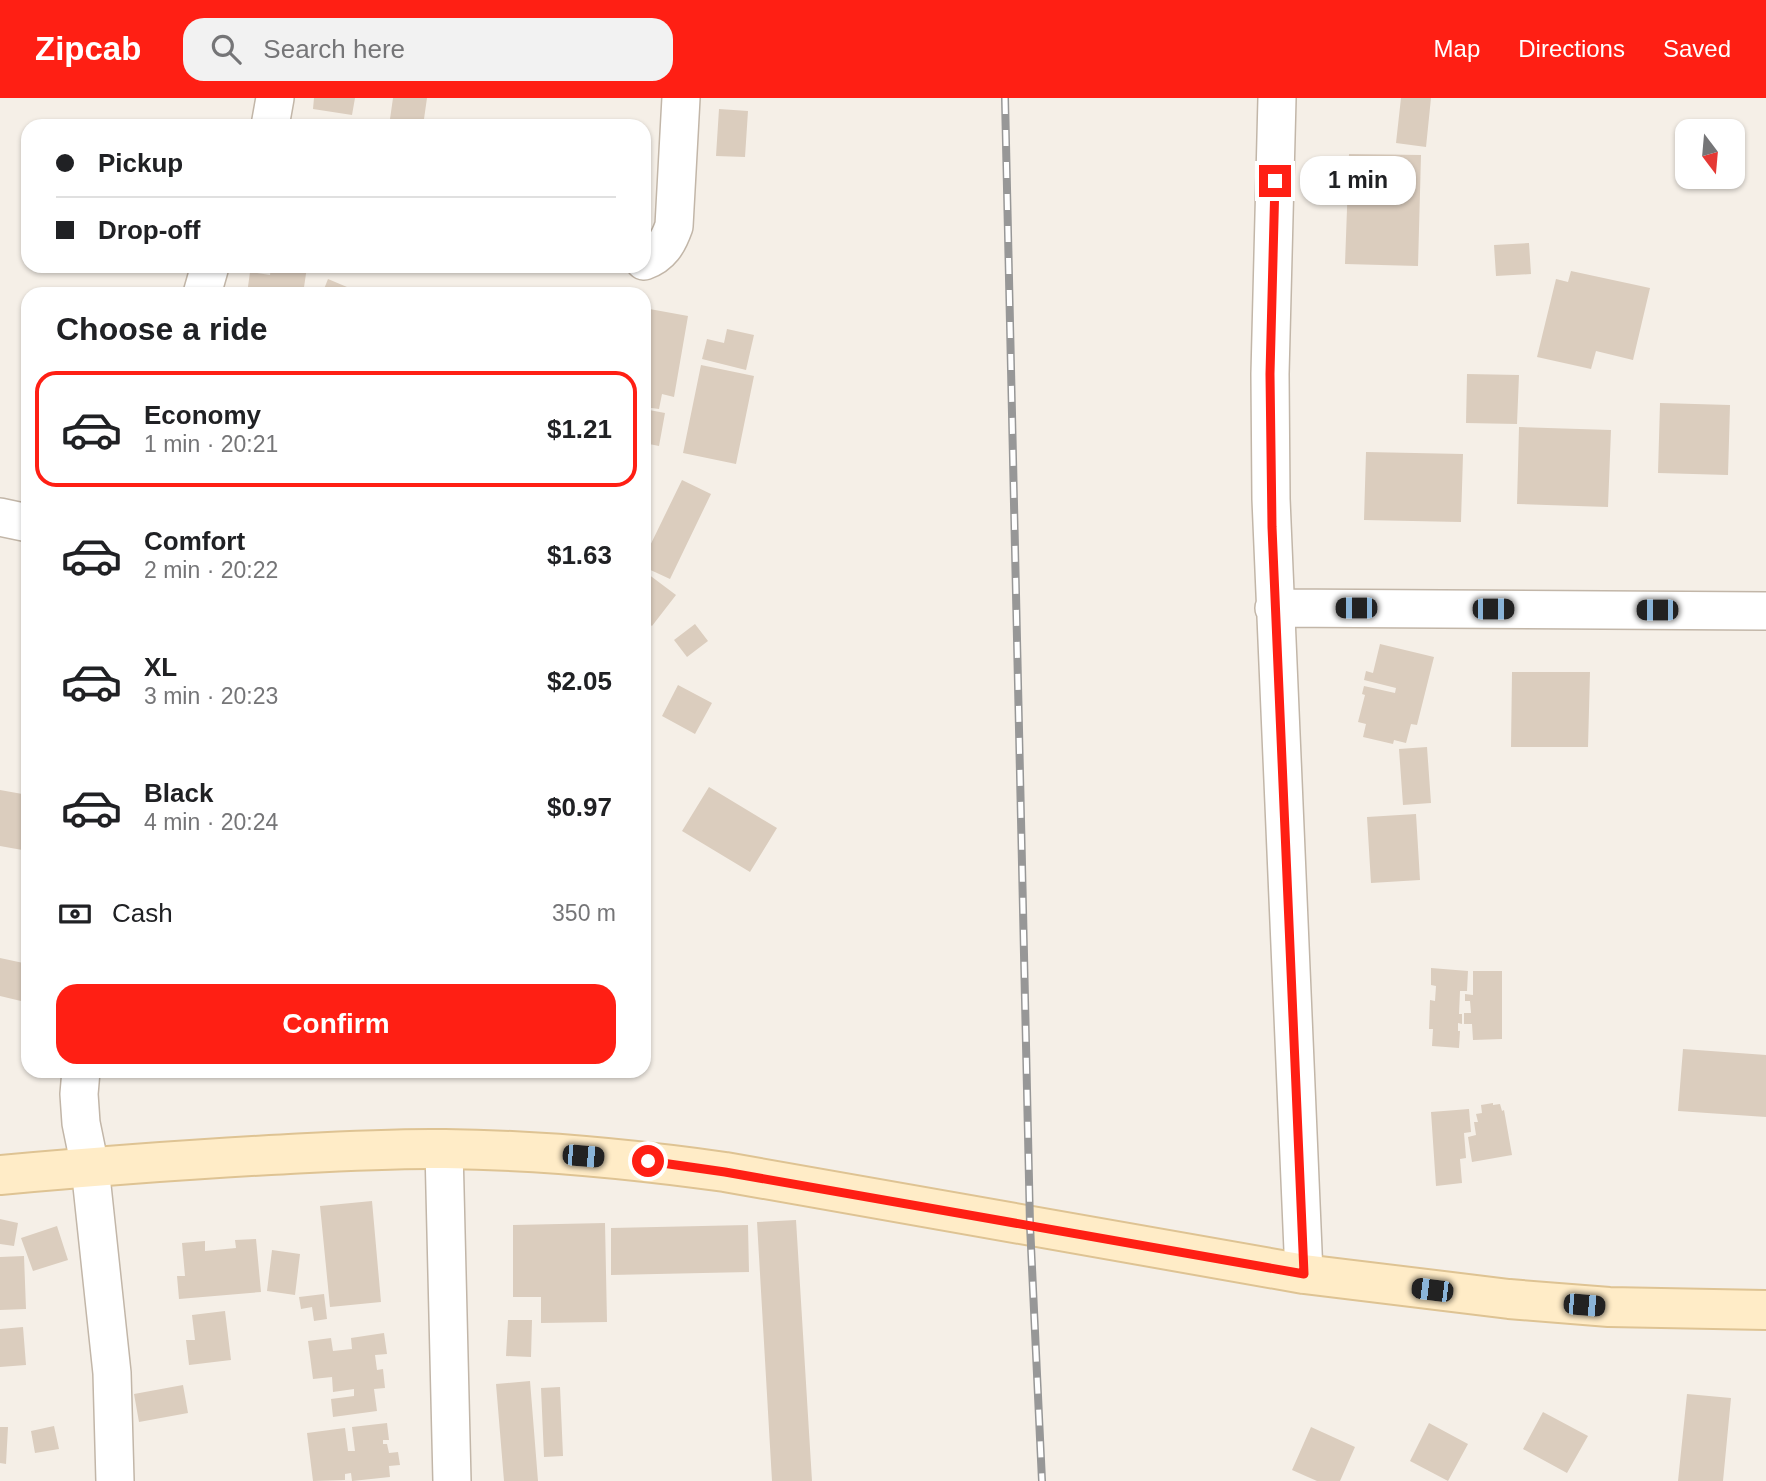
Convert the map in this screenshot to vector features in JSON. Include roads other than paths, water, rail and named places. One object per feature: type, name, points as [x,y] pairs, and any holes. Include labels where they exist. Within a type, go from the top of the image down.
[{"type":"main road","points":[[0,1175],[330,1152],[444,1149],[561,1153],[725,1172],[1304,1274],[1508,1299],[1609,1307],[1766,1310]]},
{"type":"street","points":[[271,119],[275,98]]},
{"type":"street","points":[[651,257],[662,250],[669,241],[674,226],[681,98]]},
{"type":"street","points":[[1277,98],[1270,374],[1274,608],[1304,1274]]},
{"type":"street","points":[[0,517],[21,522]]},
{"type":"street","points":[[1274,608],[1766,611]]},
{"type":"street","points":[[80,1078],[81,1123],[90,1167],[112,1373],[115,1481]]},
{"type":"street","points":[[444,1149],[452,1481]]},
{"type":"railway","points":[[1005,98],[1030,1225],[1042,1481]]}]
